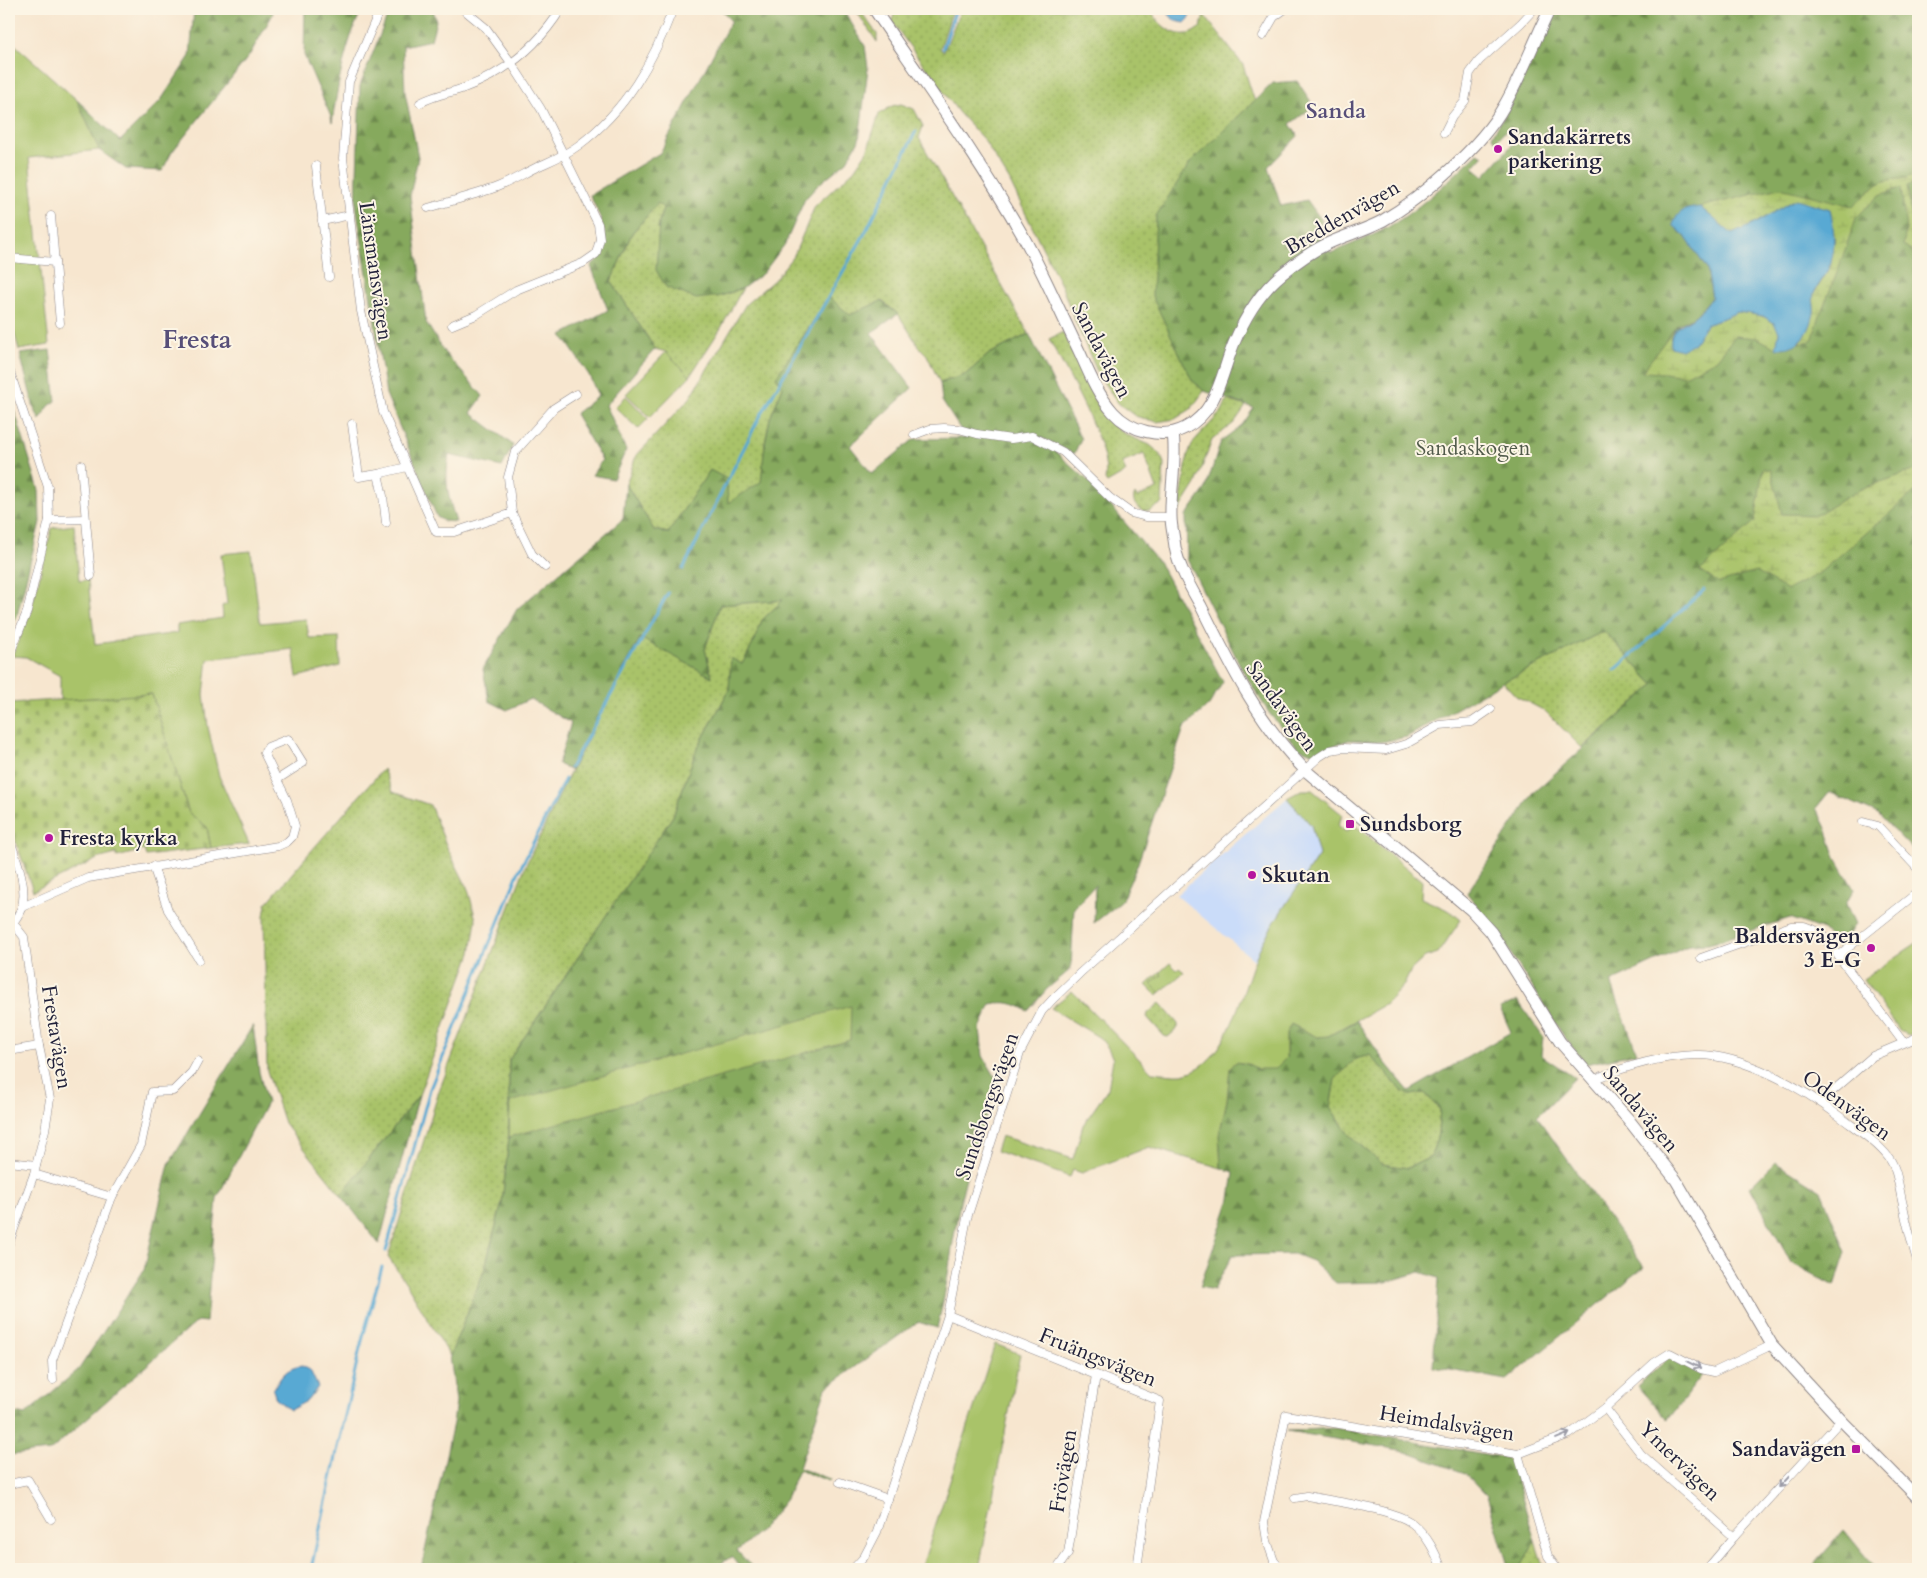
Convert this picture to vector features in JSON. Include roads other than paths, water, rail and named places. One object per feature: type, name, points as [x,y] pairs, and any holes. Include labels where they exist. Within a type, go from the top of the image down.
[{"type":"street","name":"Länsmansvägen","points":[[380,9],[349,82],[343,158],[361,312],[383,412],[436,532],[454,532],[512,514]]},
{"type":"street","points":[[452,325],[476,315],[516,290],[583,263],[596,254],[600,239],[598,224],[541,109],[486,28],[463,9]]},
{"type":"street","points":[[420,103],[436,95],[464,88],[512,64],[524,55],[544,34],[560,9]]},
{"type":"street","points":[[428,208],[499,186],[563,155],[579,145],[615,113],[630,95],[646,71],[662,40],[673,9]]},
{"type":"street","name":"Sandavägen","points":[[874,9],[977,162],[1024,237],[1096,387],[1114,413],[1131,426],[1151,434],[1173,433],[1175,447],[1171,517],[1176,550],[1182,570],[1238,679],[1259,713],[1289,753],[1305,770],[1478,918],[1491,932],[1560,1042],[1634,1127],[1676,1180],[1772,1345],[1841,1420],[1918,1498]]},
{"type":"street","points":[[1263,36],[1274,17],[1285,9]]},
{"type":"street","points":[[1444,133],[1452,117],[1464,101],[1470,73],[1479,61],[1534,9]]},
{"type":"street","name":"Breddenvägen","points":[[1173,433],[1184,429],[1198,420],[1212,404],[1234,344],[1247,316],[1259,297],[1282,274],[1326,244],[1380,222],[1403,207],[1448,171],[1478,142],[1504,106],[1550,9]]},
{"type":"street","points":[[316,166],[329,277]]},
{"type":"street","points":[[322,221],[350,215]]},
{"type":"street","points":[[51,216],[60,323]]},
{"type":"street","points":[[9,258],[55,262]]},
{"type":"street","points":[[9,369],[48,487],[49,520],[27,612],[9,656]]},
{"type":"street","points":[[545,567],[532,554],[512,514],[508,477],[516,452],[554,408],[576,394]]},
{"type":"street","points":[[352,424],[358,477],[407,467]]},
{"type":"street","points":[[914,435],[930,429],[944,428],[1010,438],[1032,436],[1063,452],[1110,498],[1131,514],[1146,517],[1171,517]]},
{"type":"street","points":[[81,465],[91,576]]},
{"type":"street","points":[[378,474],[386,523]]},
{"type":"street","points":[[49,520],[86,519]]},
{"type":"street","name":"Sandavägen","points":[[1305,770],[1330,750],[1353,747],[1386,750],[1406,744],[1440,725],[1472,722],[1491,709]]},
{"type":"street","points":[[9,838],[20,869],[22,908],[88,878],[278,846],[287,842],[292,837],[295,826],[287,800],[264,752],[268,747],[288,739],[303,763],[278,780]]},
{"type":"street","name":"Sundsborgsvägen","points":[[854,1569],[864,1557],[878,1532],[948,1315],[967,1218],[977,1186],[1020,1053],[1042,1011],[1080,973],[1305,770]]},
{"type":"street","points":[[1863,822],[1878,826],[1918,869]]},
{"type":"street","points":[[154,866],[168,910],[199,960]]},
{"type":"street","points":[[1839,955],[1918,892]]},
{"type":"street","name":"Frestavägen","points":[[9,1243],[34,1174],[45,1130],[50,1099],[39,1046],[24,937],[11,924],[22,908]]},
{"type":"street","points":[[1701,958],[1791,926],[1804,926],[1820,932],[1904,1042]]},
{"type":"street","points":[[1820,1102],[1874,1056],[1918,1037]]},
{"type":"street","points":[[9,1051],[39,1046]]},
{"type":"street","name":"Odenvägen","points":[[1592,1080],[1649,1062],[1696,1055],[1738,1061],[1781,1080],[1820,1102],[1873,1142],[1889,1158],[1914,1236],[1918,1264]]},
{"type":"street","points":[[53,1380],[52,1361],[112,1197],[141,1145],[152,1092],[173,1091],[192,1072],[198,1061]]},
{"type":"street","points":[[9,1162],[36,1165]]},
{"type":"street","points":[[34,1174],[112,1197]]},
{"type":"street","name":"Fruängsvägen","points":[[948,1315],[1160,1400],[1136,1569]]},
{"type":"street","name":"Heimdalsvägen","points":[[1281,1569],[1274,1561],[1267,1541],[1264,1522],[1286,1415],[1518,1454],[1570,1434],[1605,1408],[1654,1363],[1670,1353],[1701,1369],[1714,1372],[1772,1345]]},
{"type":"street","name":"Frövägen","points":[[1057,1569],[1068,1553],[1096,1375]]},
{"type":"street","name":"Ymervägen","points":[[1605,1408],[1641,1454],[1734,1537]]},
{"type":"street","points":[[1707,1569],[1841,1420]]},
{"type":"street","points":[[1518,1454],[1548,1556],[1557,1569]]},
{"type":"street","points":[[9,1484],[28,1480],[50,1519]]},
{"type":"street","points":[[840,1482],[888,1499]]},
{"type":"street","points":[[1295,1498],[1307,1496],[1382,1511],[1412,1523],[1431,1543],[1442,1569]]},
{"type":"water","points":[[1164,9],[1191,9],[1189,19],[1185,23],[1175,21]]},
{"type":"water","points":[[1796,199],[1830,209],[1834,240],[1831,262],[1814,293],[1814,313],[1809,328],[1802,339],[1791,346],[1776,348],[1779,332],[1774,323],[1763,316],[1738,312],[1706,325],[1694,343],[1681,350],[1671,347],[1674,330],[1696,315],[1712,297],[1707,269],[1685,236],[1673,225],[1677,216],[1683,211],[1700,207],[1732,234],[1754,224]]},
{"type":"water","points":[[302,1366],[310,1370],[318,1387],[307,1401],[290,1410],[276,1399],[273,1390],[287,1371]]},
{"type":"waterway","points":[[943,48],[956,9]]},
{"type":"waterway","points":[[683,569],[757,422],[865,233],[916,131]]},
{"type":"waterway","points":[[1615,670],[1704,590]]},
{"type":"waterway","points":[[570,768],[668,593]]},
{"type":"waterway","points":[[386,1251],[430,1089],[519,871],[565,779]]},
{"type":"waterway","points":[[311,1569],[360,1348],[382,1267]]},
{"type":"place","name":"Sandakärrets parkering","points":[[1498,149]]},
{"type":"place","name":"Sundsborg","points":[[1350,824]]},
{"type":"place","name":"Fresta kyrka","points":[[49,838]]},
{"type":"place","name":"Skutan","points":[[1252,875]]},
{"type":"place","name":"Baldersvägen 3 E-G","points":[[1871,948]]},
{"type":"place","name":"Sandavägen","points":[[1856,1449]]},
{"type":"district","name":"Sanda","points":[[1336,110]]},
{"type":"district","name":"Fresta","points":[[197,339]]},
{"type":"park label","name":"Sandaskogen","points":[[1473,448]]}]
